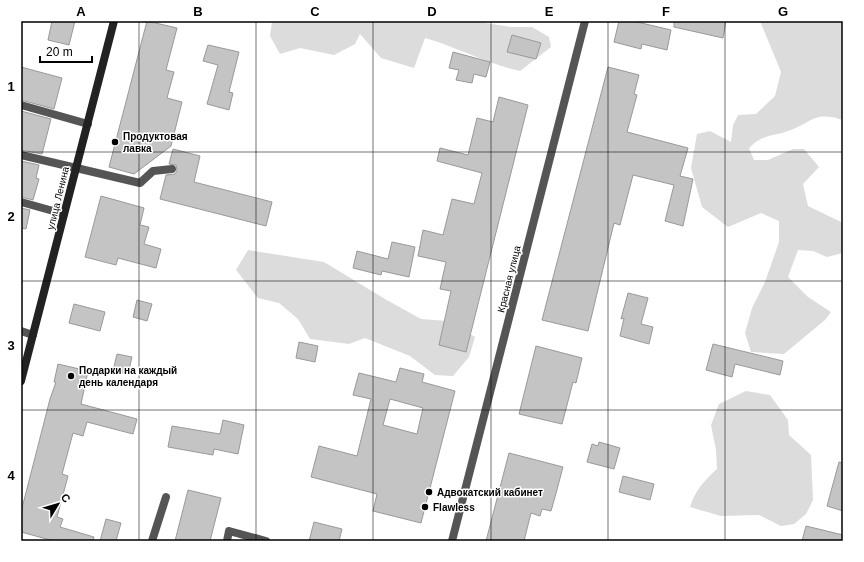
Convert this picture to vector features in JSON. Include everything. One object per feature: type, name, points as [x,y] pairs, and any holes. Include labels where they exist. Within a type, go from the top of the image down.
[{"type":"main road","name":"улица Ленина","points":[[21,380],[114,21]]},
{"type":"street","name":"Красная улица","points":[[452,541],[585,21]]},
{"type":"street","points":[[21,105],[88,124]]},
{"type":"street","points":[[21,156],[140,183],[153,171],[172,170]]},
{"type":"street","points":[[21,202],[64,214]]},
{"type":"street","points":[[21,332],[33,335]]},
{"type":"street","points":[[152,541],[166,497]]},
{"type":"street","points":[[227,541],[229,531],[266,541]]},
{"type":"shaded area","points":[[272,21],[472,21],[511,27],[532,27],[549,37],[551,47],[520,71],[496,64],[425,38],[414,68],[381,58],[360,34],[355,44],[334,55],[300,48],[280,54],[270,36]]},
{"type":"shaded area","points":[[760,21],[843,21],[843,120],[826,116],[815,118],[799,127],[759,140],[749,148],[754,160],[768,160],[793,149],[804,149],[819,167],[803,184],[808,206],[843,223],[843,253],[827,257],[813,251],[798,250],[788,277],[808,297],[831,312],[825,320],[784,354],[751,352],[745,333],[752,308],[765,282],[779,242],[779,221],[761,213],[728,227],[702,207],[691,168],[697,134],[710,131],[731,142],[733,125],[738,115],[756,114],[775,96],[781,72]]},
{"type":"shaded area","points":[[248,250],[324,262],[421,319],[447,321],[475,337],[469,357],[453,376],[435,375],[410,356],[365,338],[349,344],[310,339],[298,319],[279,303],[258,298],[236,270]]},
{"type":"shaded area","points":[[746,391],[770,395],[788,420],[789,435],[811,455],[813,500],[806,514],[794,524],[781,526],[759,515],[721,516],[690,507],[701,486],[717,469],[716,450],[711,425],[719,404]]},
{"type":"building","points":[[52,21],[75,21],[69,45],[48,40]]},
{"type":"building","points":[[147,21],[177,28],[166,70],[174,72],[167,98],[182,102],[171,146],[134,174],[109,167]]},
{"type":"building","points":[[619,21],[633,21],[671,30],[667,50],[642,44],[641,49],[614,42]]},
{"type":"building","points":[[674,21],[726,21],[723,38],[674,27]]},
{"type":"building","points":[[512,35],[541,43],[536,59],[507,52]]},
{"type":"building","points":[[208,45],[239,52],[229,92],[233,93],[229,110],[207,104],[218,65],[203,61]]},
{"type":"building","points":[[453,52],[490,62],[486,77],[474,74],[472,83],[456,80],[459,70],[449,68]]},
{"type":"building","points":[[21,67],[62,78],[54,109],[21,100]]},
{"type":"building","points":[[608,67],[639,75],[634,94],[637,95],[627,132],[688,148],[680,176],[693,179],[683,226],[665,221],[674,185],[633,175],[620,225],[614,223],[588,331],[542,320]]},
{"type":"building","points":[[499,97],[528,105],[466,352],[439,345],[451,291],[440,289],[446,262],[418,256],[423,230],[443,235],[452,199],[474,204],[482,173],[437,161],[440,148],[468,155],[477,118],[493,122]]},
{"type":"building","points":[[21,111],[51,119],[42,154],[21,150]]},
{"type":"building","points":[[173,149],[200,156],[194,182],[272,202],[266,226],[160,199],[166,175],[175,174],[177,171],[176,165],[169,164]]},
{"type":"building","points":[[21,161],[39,165],[36,178],[39,179],[33,200],[21,197]]},
{"type":"building","points":[[101,196],[144,208],[140,225],[149,227],[144,244],[161,249],[156,268],[118,258],[116,265],[85,257]]},
{"type":"building","points":[[21,208],[30,210],[26,229],[21,228]]},
{"type":"building","points":[[392,242],[415,247],[409,277],[382,271],[381,275],[353,268],[357,251],[388,259]]},
{"type":"building","points":[[628,293],[648,298],[641,324],[653,327],[649,344],[620,336],[624,318],[621,319]]},
{"type":"building","points":[[137,300],[152,304],[147,321],[133,317]]},
{"type":"building","points":[[74,304],[105,312],[100,331],[69,323]]},
{"type":"building","points":[[299,342],[318,346],[315,362],[296,358]]},
{"type":"building","points":[[713,344],[783,361],[780,375],[735,364],[732,377],[706,370]]},
{"type":"building","points":[[536,346],[582,358],[576,383],[573,382],[562,424],[519,414]]},
{"type":"building","points":[[117,354],[132,357],[128,374],[113,371]]},
{"type":"building","points":[[58,364],[88,371],[81,404],[137,419],[133,434],[87,422],[83,436],[73,433],[62,474],[68,476],[57,517],[63,519],[60,527],[94,537],[93,541],[54,541],[21,532],[21,512],[50,399],[56,382],[54,382]]},
{"type":"building","points":[[400,368],[424,374],[422,382],[455,391],[421,523],[373,511],[377,494],[311,477],[319,446],[357,456],[371,399],[353,395],[359,373],[396,382]],"holes":[[[390,399],[423,408],[417,434],[383,425]]]},
{"type":"building","points":[[223,420],[244,425],[238,454],[214,449],[213,455],[168,447],[172,426],[220,434]]},
{"type":"building","points":[[599,442],[620,448],[614,469],[587,462],[592,444],[598,446]]},
{"type":"building","points":[[509,453],[563,467],[551,511],[542,509],[540,516],[531,513],[524,541],[486,541]]},
{"type":"building","points":[[839,462],[843,463],[843,511],[827,506]]},
{"type":"building","points":[[623,476],[654,484],[650,500],[619,492]]},
{"type":"building","points":[[188,490],[221,498],[210,541],[175,541]]},
{"type":"building","points":[[106,519],[121,523],[116,541],[100,541]]},
{"type":"building","points":[[314,522],[342,529],[339,541],[309,541]]},
{"type":"building","points":[[806,526],[843,535],[843,541],[802,541]]},
{"type":"place","name":"Продуктовая лавка","points":[[115,142]]},
{"type":"place","name":"Подарки на каждый день календаря","points":[[71,376]]},
{"type":"place","name":"Адвокатский кабинет","points":[[429,492]]},
{"type":"place","name":"Flawless","points":[[425,507]]}]
